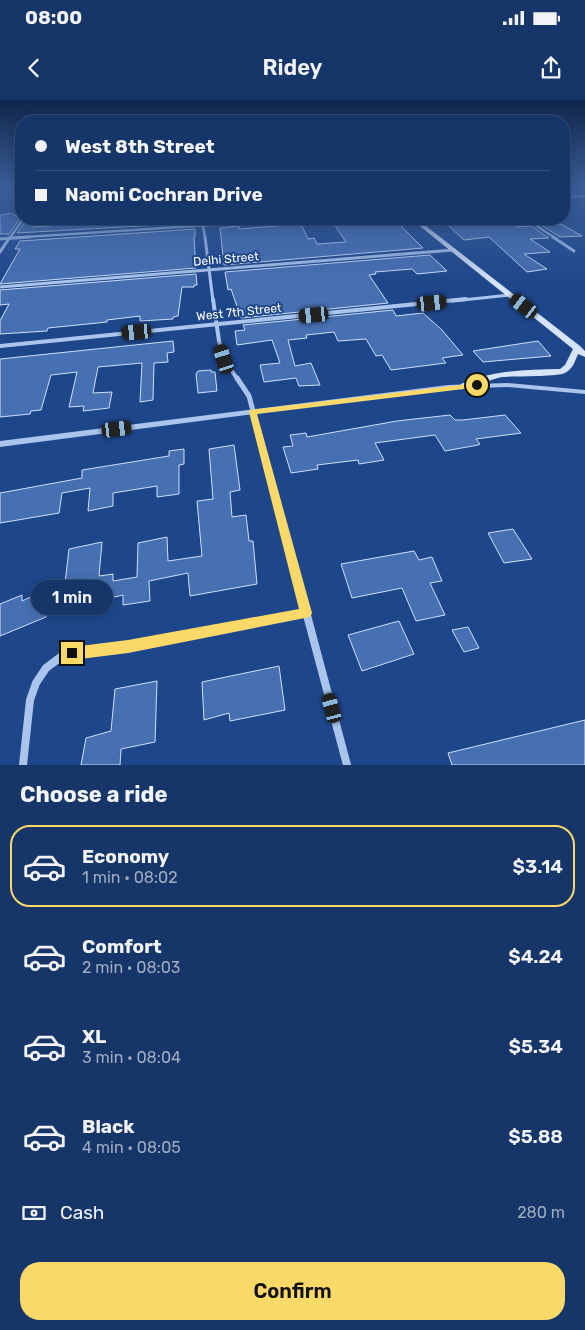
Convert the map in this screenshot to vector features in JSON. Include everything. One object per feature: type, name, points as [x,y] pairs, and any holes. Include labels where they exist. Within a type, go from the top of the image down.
[{"type":"main road","points":[[422,225],[585,355]]},
{"type":"main road","points":[[464,386],[492,377],[562,371],[569,366],[577,348]]},
{"type":"street","points":[[0,252],[19,225]]},
{"type":"street","points":[[0,239],[168,225]]},
{"type":"street","points":[[202,225],[216,324],[224,359],[247,392],[347,765]]},
{"type":"street","points":[[535,225],[574,251]]},
{"type":"street","name":"Delhi Street","points":[[0,287],[453,250]]},
{"type":"street","name":"West 7th Street","points":[[0,346],[510,295]]},
{"type":"street","points":[[0,444],[464,386],[516,386],[585,392]]},
{"type":"street","points":[[23,765],[30,700],[36,683],[46,668],[62,656],[128,646],[306,613]]},
{"type":"building","points":[[0,219],[15,219],[15,225],[9,234],[0,234]]},
{"type":"building","points":[[23,225],[33,227],[64,225],[159,225],[17,233]]},
{"type":"building","points":[[301,225],[308,239],[314,238],[317,244],[346,242],[335,225],[400,225],[423,248],[224,265],[220,228],[239,226],[239,229]]},
{"type":"building","points":[[448,225],[531,226],[549,238],[530,239],[550,252],[524,254],[547,269],[527,272],[489,237],[464,240]]},
{"type":"building","points":[[541,225],[563,225],[582,236],[560,237]]},
{"type":"building","points":[[195,229],[196,268],[0,284],[20,249],[15,249],[20,241]]},
{"type":"building","points":[[430,255],[447,271],[417,274],[412,269],[375,272],[376,274],[369,275],[388,303],[241,318],[231,289],[228,290],[225,272]]},
{"type":"building","points":[[196,274],[197,285],[194,285],[194,287],[182,287],[178,316],[173,317],[173,319],[140,321],[140,316],[107,320],[107,322],[48,328],[47,331],[0,334],[0,321],[9,304],[0,305],[0,290]]},
{"type":"building","points":[[393,310],[396,316],[423,313],[442,330],[463,355],[442,358],[446,363],[391,370],[382,355],[376,356],[366,339],[338,341],[334,332],[306,335],[307,338],[288,340],[295,366],[311,363],[320,385],[299,386],[296,378],[264,382],[260,365],[280,363],[272,340],[237,345],[235,331],[245,330],[243,325]]},
{"type":"building","points":[[173,341],[174,352],[167,353],[168,362],[154,363],[153,400],[140,402],[142,363],[98,367],[93,393],[112,392],[109,408],[83,411],[84,406],[69,407],[77,372],[51,375],[41,410],[31,411],[30,414],[0,417],[0,359]]},
{"type":"building","points":[[538,341],[551,356],[483,362],[473,351]]},
{"type":"building","points":[[211,370],[211,372],[215,372],[217,391],[198,393],[196,374],[198,371]]},
{"type":"building","points":[[450,415],[455,420],[463,420],[505,415],[521,433],[476,439],[480,444],[445,451],[435,435],[375,443],[384,460],[359,464],[358,460],[317,465],[318,469],[291,473],[283,447],[293,446],[290,435],[306,433],[307,437],[397,421]]},
{"type":"building","points":[[234,445],[240,490],[230,492],[232,517],[246,515],[249,541],[253,541],[257,584],[190,596],[188,573],[149,581],[150,601],[123,605],[123,595],[84,604],[86,588],[64,592],[69,549],[102,542],[99,576],[113,574],[113,581],[137,577],[138,543],[167,537],[168,561],[202,556],[197,501],[213,499],[209,449]]},
{"type":"building","points":[[184,449],[184,464],[179,465],[179,494],[157,497],[157,486],[113,493],[113,506],[88,511],[90,488],[62,493],[59,513],[0,523],[0,493],[82,478],[82,470],[169,456],[169,451]]},
{"type":"building","points":[[513,529],[532,559],[504,563],[488,533]]},
{"type":"building","points":[[414,551],[419,560],[432,557],[442,581],[430,583],[445,615],[416,621],[402,588],[352,598],[341,564]]},
{"type":"building","points":[[44,591],[46,617],[0,636],[0,604],[22,595],[22,601]]},
{"type":"building","points":[[399,621],[414,654],[362,671],[348,635]]},
{"type":"building","points":[[468,627],[479,648],[464,652],[452,630]]},
{"type":"building","points":[[279,666],[285,710],[230,721],[229,713],[204,720],[202,682]]},
{"type":"building","points":[[157,681],[155,742],[121,749],[120,765],[81,765],[86,738],[111,731],[115,689]]},
{"type":"building","points":[[585,720],[585,765],[452,765],[448,753]]},
{"type":"route","points":[[72,653],[128,646],[306,613],[253,412],[477,385]]}]
